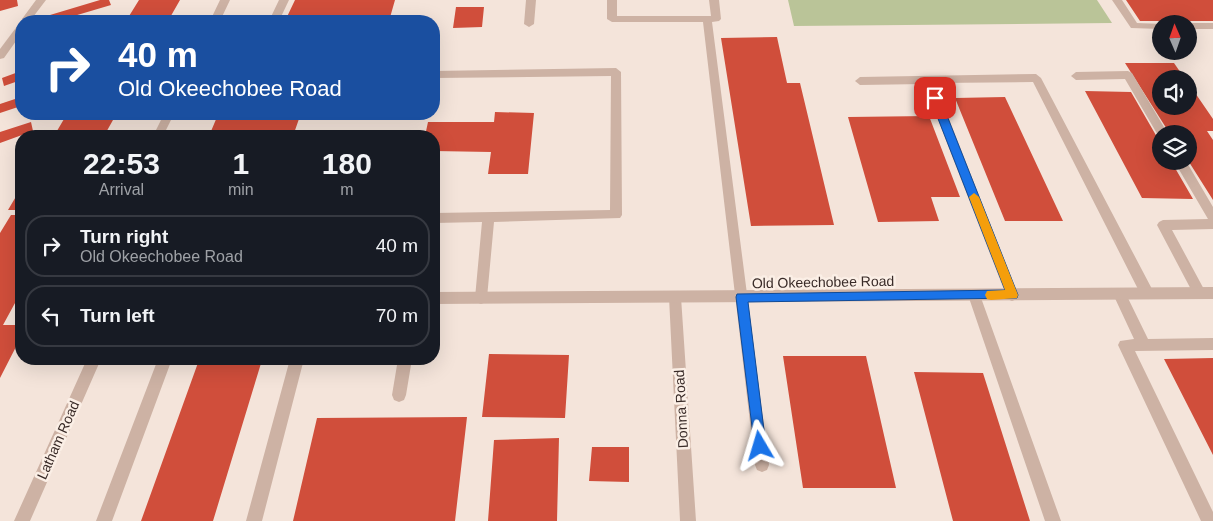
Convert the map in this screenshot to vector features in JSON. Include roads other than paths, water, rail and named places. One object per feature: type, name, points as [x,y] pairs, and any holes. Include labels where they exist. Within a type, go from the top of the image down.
[{"type":"street","points":[[30,15],[41,0]]},
{"type":"street","points":[[218,15],[225,0]]},
{"type":"street","points":[[277,15],[284,0]]},
{"type":"street","points":[[529,24],[531,0]]},
{"type":"street","points":[[612,0],[612,19],[716,19],[714,0]]},
{"type":"street","points":[[1117,0],[1134,26],[1152,26]]},
{"type":"street","points":[[706,19],[762,465]]},
{"type":"street","points":[[1198,26],[1213,26]]},
{"type":"street","points":[[0,56],[15,35]]},
{"type":"street","points":[[440,74],[616,72],[616,215],[440,218]]},
{"type":"street","points":[[1076,76],[1128,75],[1158,125]]},
{"type":"street","points":[[860,81],[1036,78],[1147,293]]},
{"type":"street","points":[[928,80],[1012,295]]},
{"type":"street","points":[[1185,170],[1213,217]]},
{"type":"street","points":[[481,298],[488,217]]},
{"type":"street","points":[[1206,293],[1163,225],[1213,224]]},
{"type":"street","name":"Old Okeechobee Road","points":[[440,298],[1206,293]]},
{"type":"street","points":[[1119,294],[1144,345]]},
{"type":"street","points":[[974,295],[1053,521]]},
{"type":"street","name":"Donna Road","points":[[675,297],[688,521]]},
{"type":"street","points":[[1208,521],[1125,345],[1213,344]]},
{"type":"street","name":"Latham Road","points":[[22,521],[91,365]]},
{"type":"street","points":[[104,521],[163,365]]},
{"type":"street","points":[[254,521],[296,365]]},
{"type":"street","points":[[400,395],[404,365]]}]
